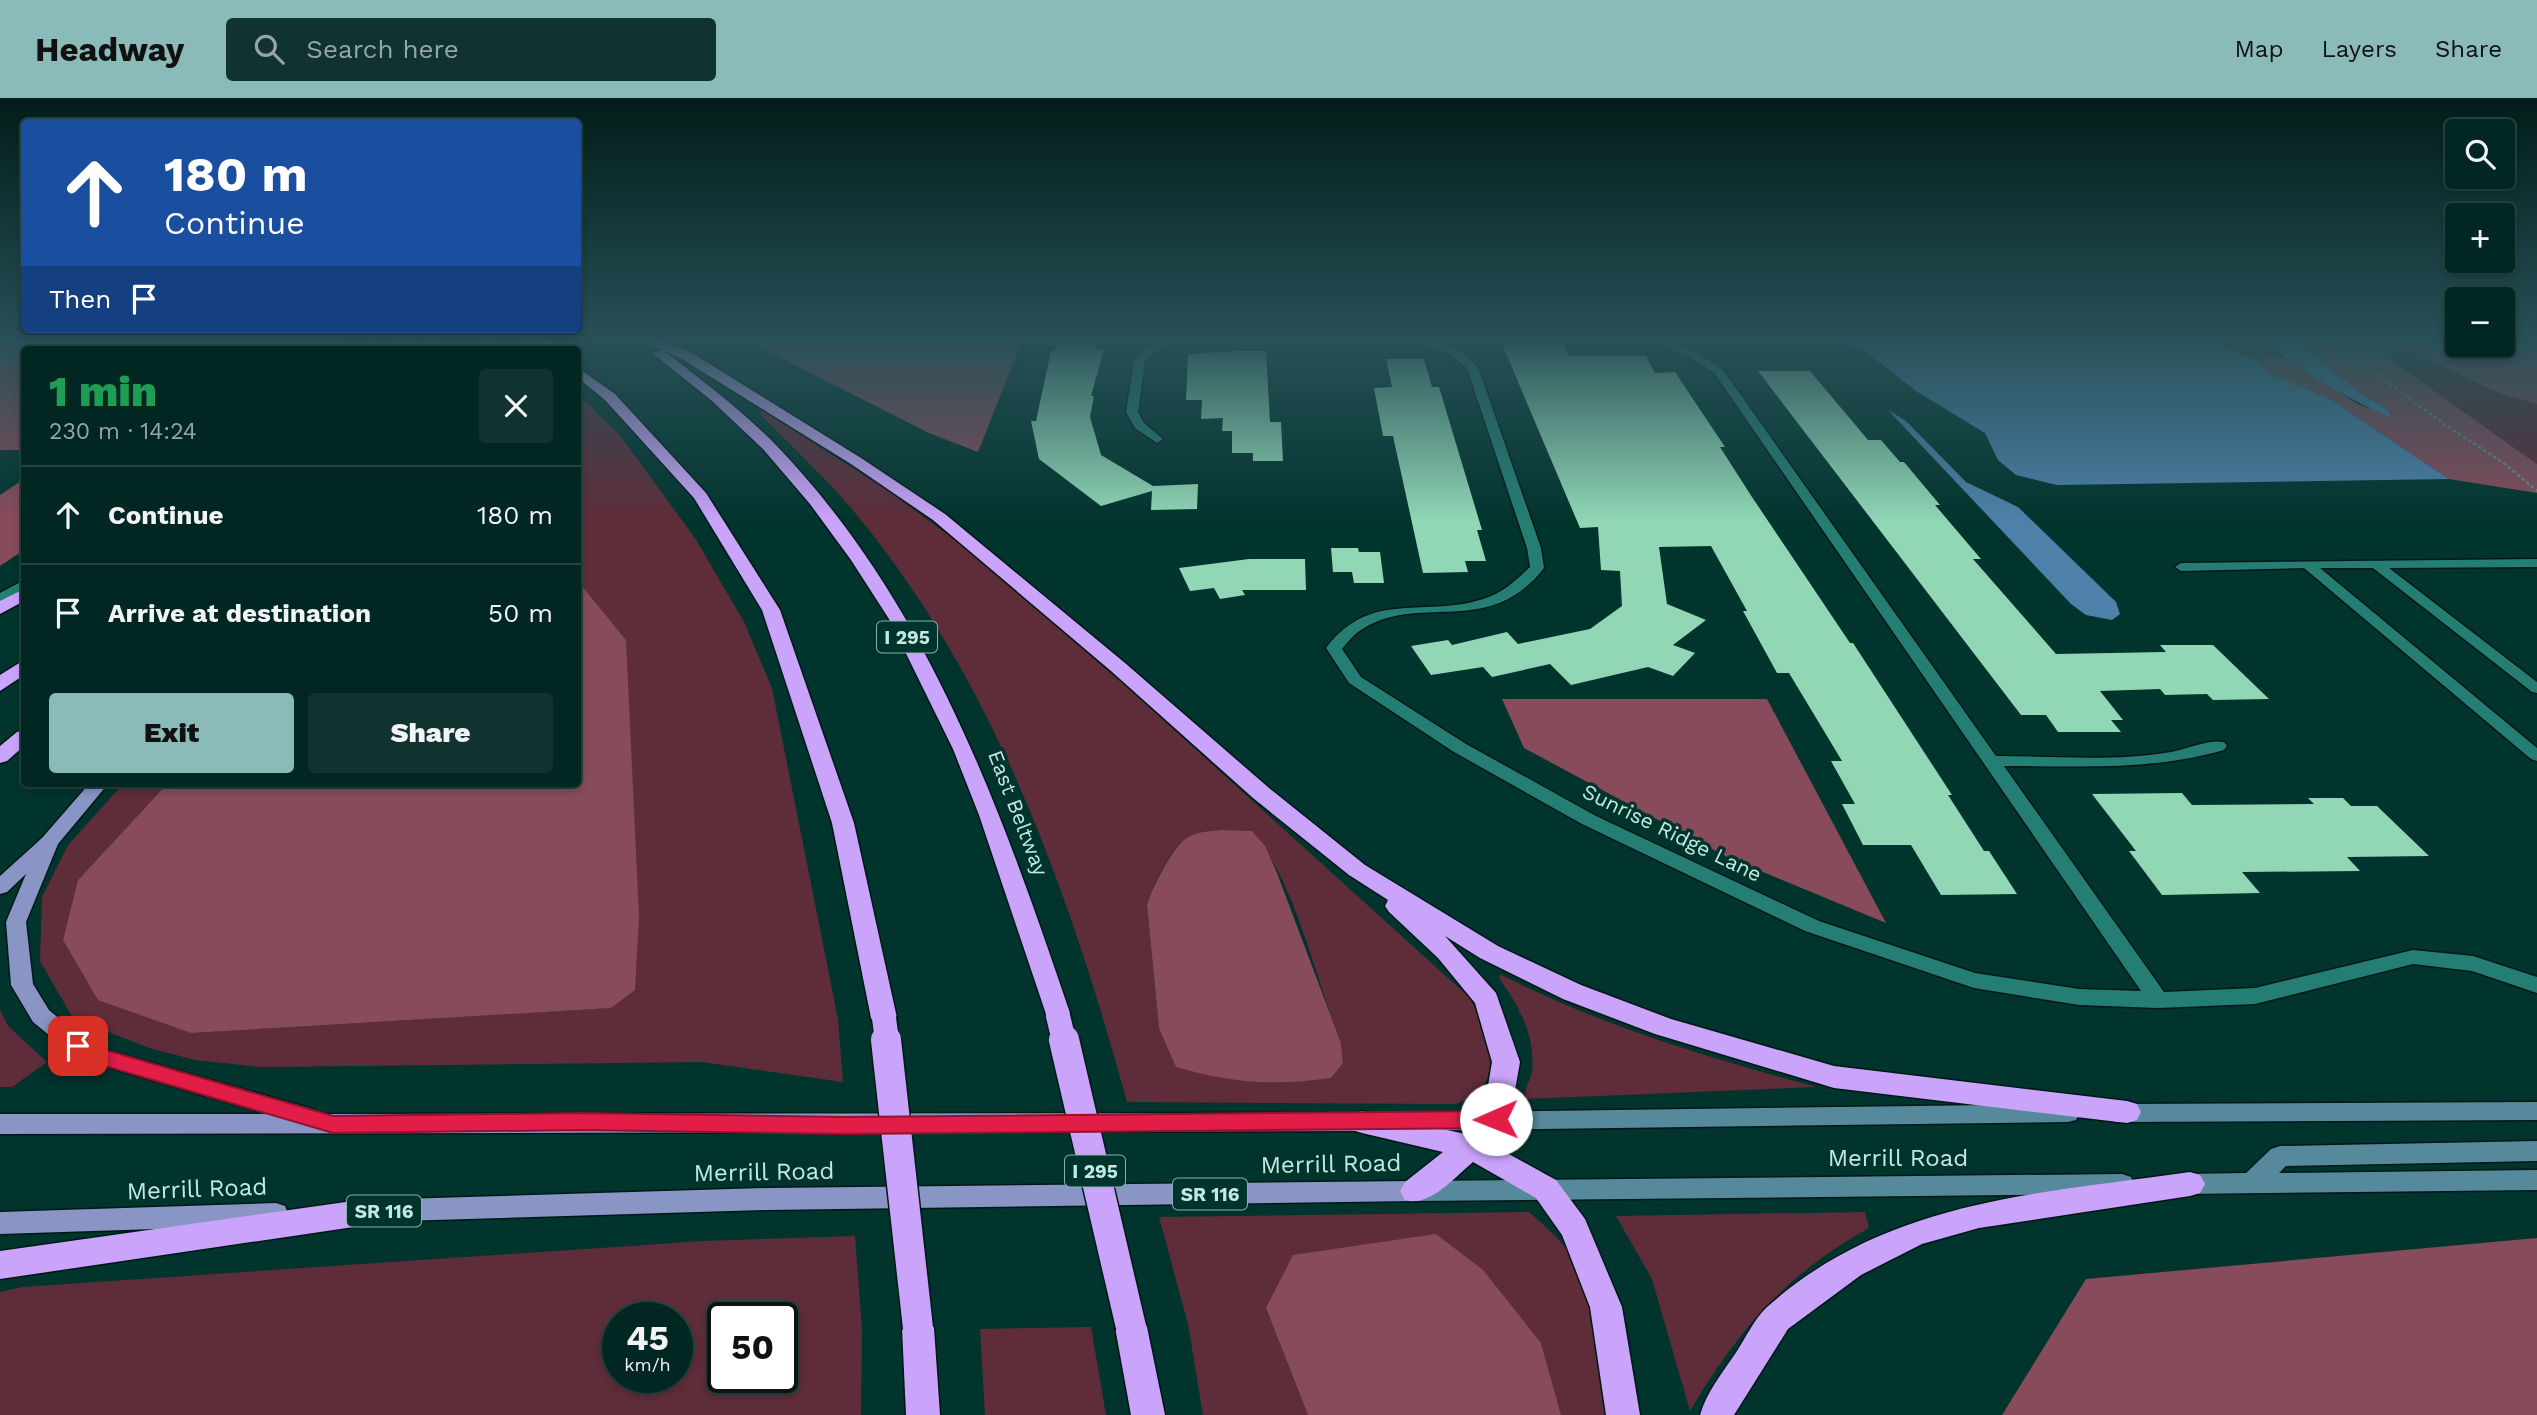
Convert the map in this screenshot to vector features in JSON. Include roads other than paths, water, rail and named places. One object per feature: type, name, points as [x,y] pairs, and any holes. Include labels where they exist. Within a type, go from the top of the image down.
[{"type":"highway","points":[[609,399],[626,414],[700,496],[771,610],[843,822],[884,1017],[918,1328],[923,1415]]},
{"type":"highway","name":"East Beltway","points":[[717,399],[755,431],[835,524],[869,574],[927,675],[989,813],[1058,1016],[1131,1326],[1148,1415]]},
{"type":"highway","points":[[757,399],[939,517],[1118,667],[1261,793],[1357,870],[1447,952],[1487,1000],[1506,1062],[1496,1119],[1471,1147],[1415,1191]]},
{"type":"highway","points":[[0,609],[21,596]]},
{"type":"highway","points":[[0,685],[21,668]]},
{"type":"highway","points":[[0,757],[21,739]]},
{"type":"highway","points":[[1357,870],[1489,952],[1573,992],[1664,1027],[1834,1077],[2127,1112]]},
{"type":"highway","points":[[1362,1122],[1471,1147],[1546,1189],[1574,1228],[1606,1307],[1623,1415]]},
{"type":"highway","points":[[1717,1415],[1720,1405],[1777,1319],[1850,1265],[1914,1233],[1979,1216],[2190,1184]]},
{"type":"highway","points":[[0,1265],[374,1211]]},
{"type":"main road","points":[[0,887],[49,842],[96,787]]},
{"type":"main road","points":[[49,842],[16,922],[22,985],[41,1016],[85,1052],[333,1124]]},
{"type":"main road","name":"Merrill Road","points":[[0,1124],[509,1121],[845,1125],[1362,1122],[2127,1112],[2537,1111]]},
{"type":"main road","points":[[2252,1183],[2280,1156],[2537,1151]]},
{"type":"main road","name":"Merrill Road","points":[[0,1223],[768,1199],[2537,1180]]},
{"type":"street","points":[[1134,399],[1132,412],[1139,425],[1157,439]]},
{"type":"street","name":"Sunrise Ridge Lane","points":[[1483,399],[1534,548],[1537,568],[1524,586],[1502,598],[1462,608],[1370,616],[1346,630],[1334,648],[1355,680],[1460,748],[1589,820],[1812,926],[1974,980],[2079,998],[2158,1000],[2255,996],[2413,957],[2473,964],[2537,985]]},
{"type":"street","points":[[1738,399],[2158,1000]]},
{"type":"street","points":[[0,600],[21,585]]},
{"type":"street","points":[[1993,761],[2162,759],[2192,755],[2218,746]]},
{"type":"lane","points":[[2181,567],[2537,563]]},
{"type":"lane","points":[[2376,564],[2537,689]]},
{"type":"lane","points":[[2307,565],[2537,756]]},
{"type":"water","points":[[1930,399],[2331,399],[2449,479],[2057,485],[2016,475],[1998,460],[1985,433]]},
{"type":"water","points":[[2353,399],[2371,399],[2387,409],[2392,418]]},
{"type":"water","points":[[1888,410],[1906,421],[1966,482],[2018,507],[2116,602],[2120,614],[2112,620],[2086,615],[2071,604]]}]
